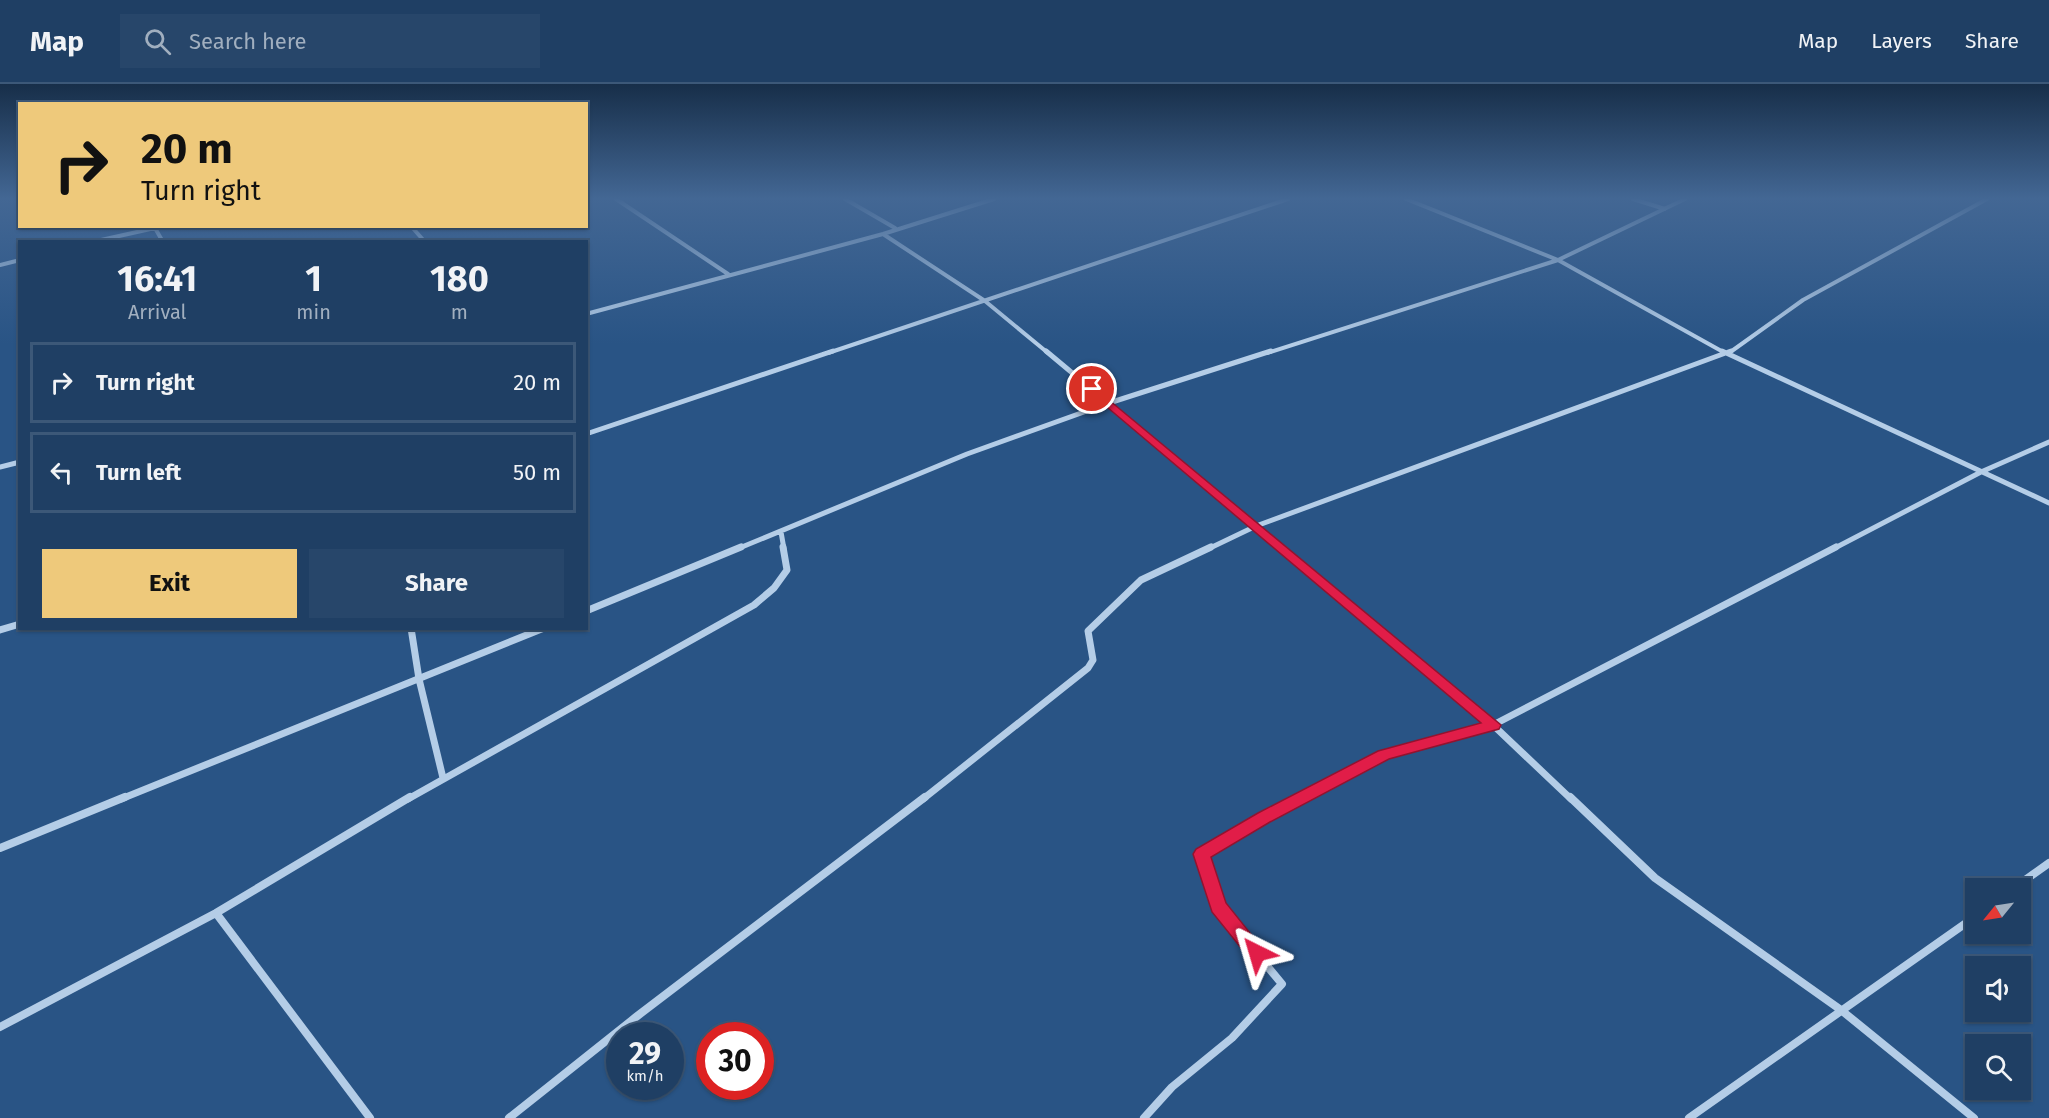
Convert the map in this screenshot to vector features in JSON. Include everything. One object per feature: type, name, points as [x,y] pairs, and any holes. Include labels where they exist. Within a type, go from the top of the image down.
[{"type":"street","points":[[688,247],[728,274]]},
{"type":"street","points":[[588,313],[832,247]]},
{"type":"street","points":[[903,247],[985,301],[1256,526],[1493,725],[1655,878],[1841,1011],[1974,1118]]},
{"type":"street","points":[[588,433],[1145,247]]},
{"type":"street","points":[[1526,247],[1558,260],[1727,354],[2049,503]]},
{"type":"street","points":[[588,610],[967,454],[1109,403],[1558,260],[1585,247]]},
{"type":"street","points":[[509,1118],[636,1017],[870,841],[1088,668],[1092,660],[1088,631],[1141,580],[1256,526],[1727,354],[1803,300],[1899,247]]},
{"type":"street","points":[[0,265],[18,260]]},
{"type":"street","points":[[1144,1118],[1172,1087],[1232,1038],[1282,984],[1218,907],[1202,854],[1264,818],[1384,755],[1493,725],[1981,472],[2049,442]]},
{"type":"street","points":[[0,467],[18,462]]},
{"type":"street","points":[[0,1027],[216,913],[443,778],[754,605],[774,588],[787,570],[781,532]]},
{"type":"street","points":[[0,630],[18,625]]},
{"type":"street","points":[[411,630],[419,679],[443,778]]},
{"type":"street","points":[[0,848],[539,630]]},
{"type":"street","points":[[2028,878],[2049,863]]},
{"type":"street","points":[[216,913],[370,1118]]},
{"type":"street","points":[[1689,1118],[1965,924]]},
{"type":"route","points":[[1092,389],[1493,725],[1384,755],[1264,818],[1202,854],[1218,907],[1257,953]]}]
